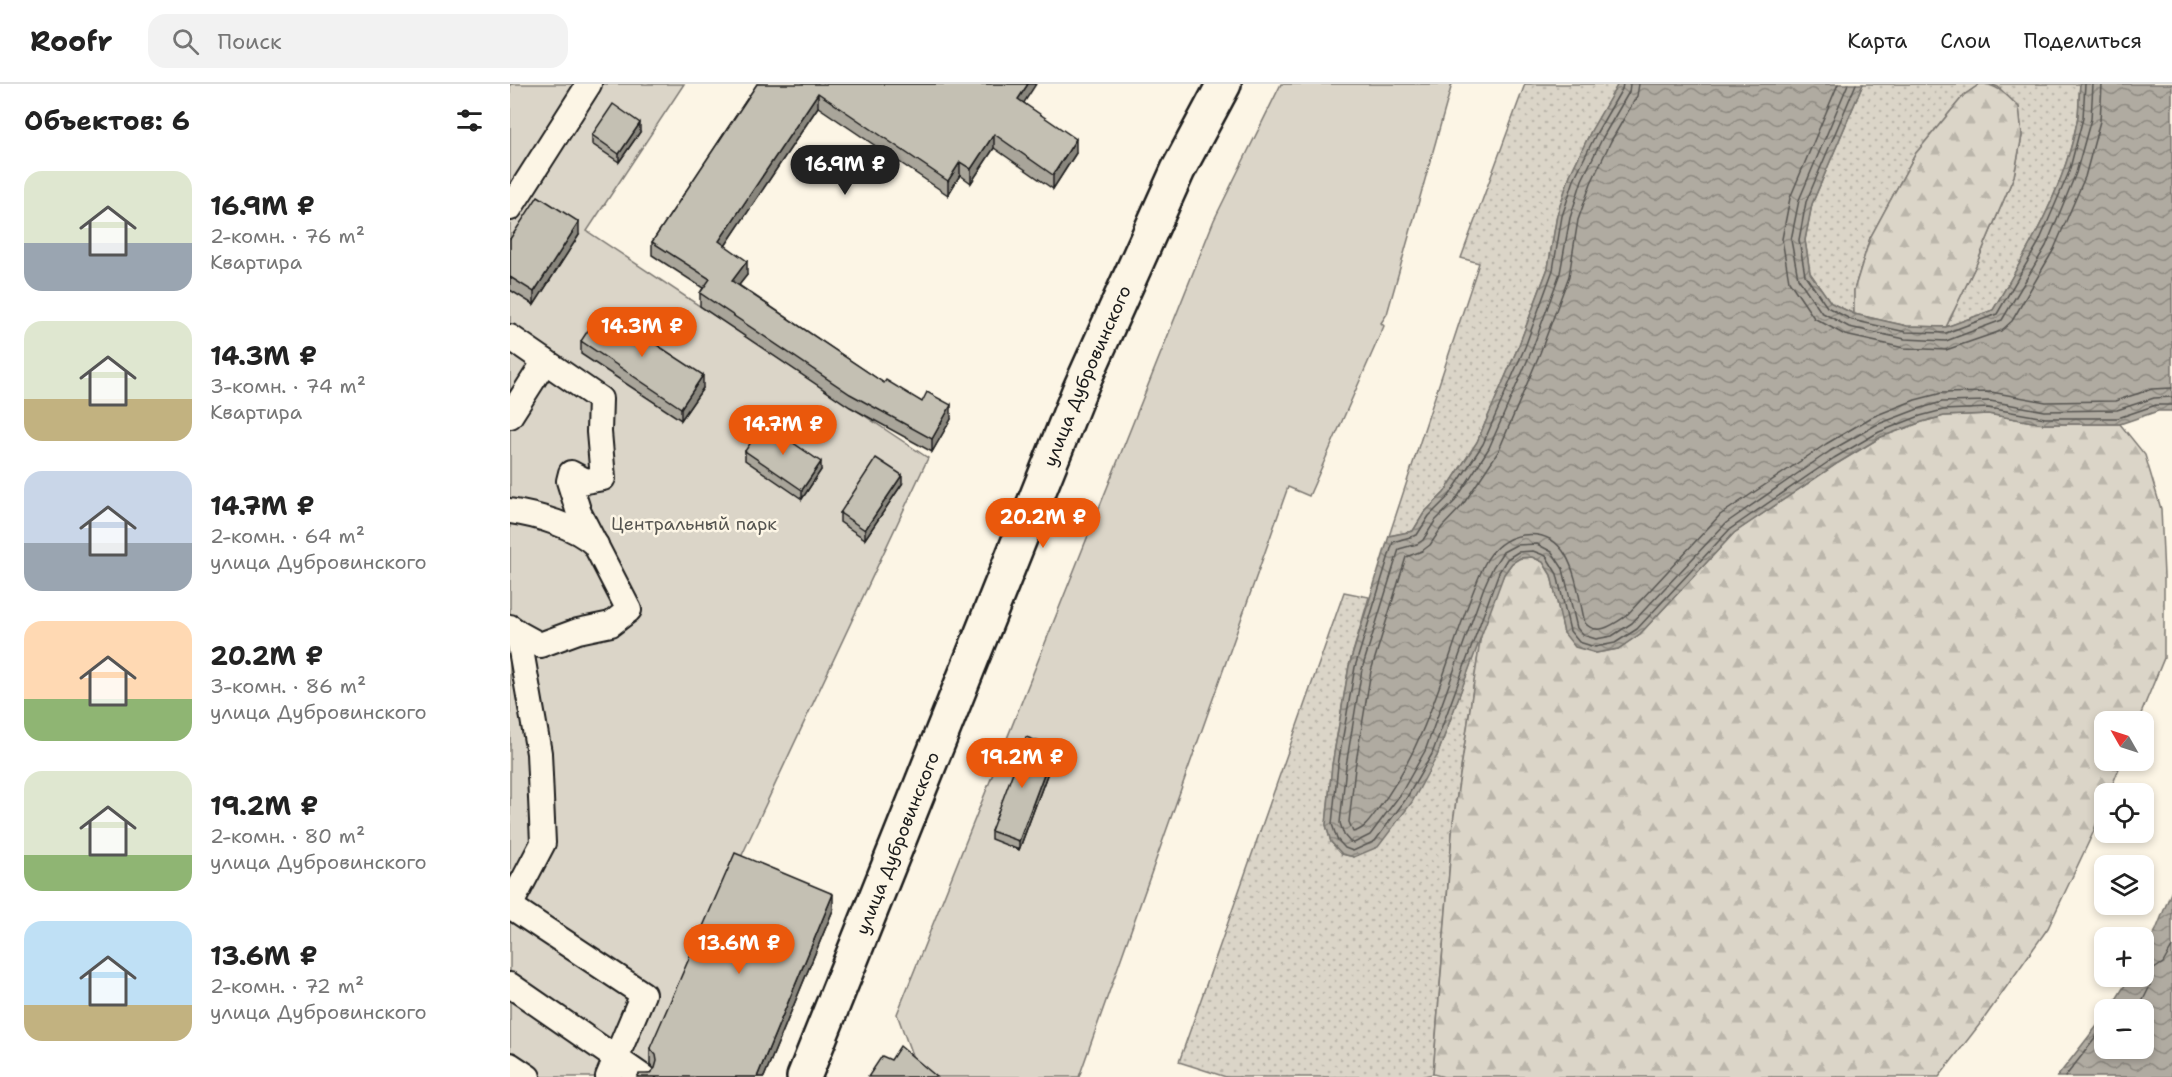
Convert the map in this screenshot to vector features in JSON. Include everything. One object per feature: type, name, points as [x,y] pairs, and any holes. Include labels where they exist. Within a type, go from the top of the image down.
[{"type":"main road","name":"улица Дубровинского","points":[[804,1077],[1079,391],[1178,170],[1224,84]]},
{"type":"street","points":[[510,208],[589,84]]},
{"type":"street","points":[[510,337],[600,399],[599,432],[603,478],[586,481],[571,473],[568,481],[579,513],[629,610],[611,624],[578,631],[540,645],[514,630]]},
{"type":"street","points":[[510,416],[545,361]]},
{"type":"street","points":[[510,512],[537,516],[586,536],[596,545]]},
{"type":"street","points":[[514,630],[539,753],[543,843],[510,906],[643,994],[612,1067]]},
{"type":"street","points":[[510,986],[612,1067],[643,1077]]},
{"type":"street","points":[[510,1065],[528,1077]]},
{"type":"green space","name":"Центральный парк","points":[[510,84],[684,84],[587,231],[928,458],[735,870],[644,1077],[510,1077]]},
{"type":"green space","points":[[1281,84],[1452,84],[1387,314],[1381,323],[1384,326],[1309,496],[1288,487],[1079,1077],[926,1077],[917,1069],[897,1014],[1214,220]]},
{"type":"green space","points":[[1525,84],[1618,84],[1591,131],[1570,175],[1557,215],[1548,268],[1519,345],[1477,442],[1444,493],[1424,513],[1413,531],[1389,536],[1479,263],[1461,258]]},
{"type":"green space","points":[[1863,84],[1980,84],[1964,95],[1916,153],[1870,238],[1854,290],[1854,314],[1831,303],[1810,273],[1805,240],[1812,204]]},
{"type":"green space","points":[[1980,84],[1997,88],[2019,107],[2022,136],[2014,176],[1976,265],[1946,327],[1907,326],[1854,314],[1854,290],[1870,238],[1916,153],[1964,95]]},
{"type":"green space","points":[[1990,84],[2080,84],[2078,116],[2065,168],[2055,193],[2032,241],[1993,310],[1946,327],[1976,265],[2014,176],[2022,136],[2019,107],[1998,87]]},
{"type":"green space","points":[[1988,414],[2044,424],[2120,424],[2145,455],[2161,509],[2164,658],[2142,711],[2094,711],[2094,771],[2118,771],[2113,783],[2094,783],[2093,833],[2048,928],[1983,1020],[1939,1077],[1444,1077],[1433,1074],[1453,822],[1481,635],[1496,592],[1512,563],[1520,558],[1532,557],[1543,562],[1551,575],[1564,633],[1596,653],[1618,649],[1640,634],[1734,533],[1881,437],[1944,416]]},
{"type":"green space","points":[[1344,592],[1369,597],[1349,666],[1332,765],[1326,825],[1331,842],[1342,854],[1354,857],[1437,756],[1481,635],[1453,822],[1433,1074],[1420,1077],[1226,1077],[1179,1062]]},
{"type":"water","points":[[1618,84],[1863,84],[1812,204],[1805,240],[1810,273],[1831,303],[1854,314],[1907,326],[1946,327],[1993,310],[2019,264],[2044,217],[2065,167],[2078,116],[2080,84],[2172,84],[2172,411],[2158,411],[2120,424],[2044,424],[1988,414],[1944,416],[1881,437],[1734,533],[1640,634],[1618,649],[1596,653],[1575,647],[1564,633],[1551,575],[1543,562],[1532,557],[1520,558],[1512,563],[1504,574],[1437,756],[1412,802],[1378,847],[1354,857],[1342,854],[1331,842],[1326,825],[1332,765],[1349,666],[1389,536],[1413,531],[1424,513],[1444,493],[1477,442],[1519,345],[1548,268],[1557,215],[1570,175],[1591,131]]},
{"type":"water","points":[[2172,890],[2172,1077],[2057,1077],[2094,1030],[2094,1059],[2154,1059],[2154,999],[2116,999],[2124,987],[2154,987],[2154,934]]},
{"type":"building","points":[[757,84],[1028,84],[1018,99],[1076,139],[1053,175],[994,134],[971,169],[960,162],[948,181],[818,93],[719,241],[747,261],[732,281],[884,383],[886,380],[922,402],[927,392],[951,405],[932,439],[850,394],[700,293],[710,279],[652,242]]},
{"type":"building","points":[[613,104],[640,123],[619,154],[592,135]]},
{"type":"building","points":[[538,196],[579,222],[534,292],[510,277],[510,239]]},
{"type":"building","points":[[602,309],[703,375],[681,408],[581,341]]},
{"type":"building","points":[[764,423],[821,462],[802,490],[745,451]]},
{"type":"building","points":[[876,458],[902,475],[865,530],[840,513]]},
{"type":"building","points":[[1026,737],[1054,747],[1019,841],[991,831]]},
{"type":"building","points":[[735,853],[833,894],[757,1077],[637,1077],[639,1074],[649,1074],[655,1068],[656,1055],[650,1048]]},
{"type":"building","points":[[900,1046],[937,1077],[868,1077],[882,1056],[891,1060]]}]
